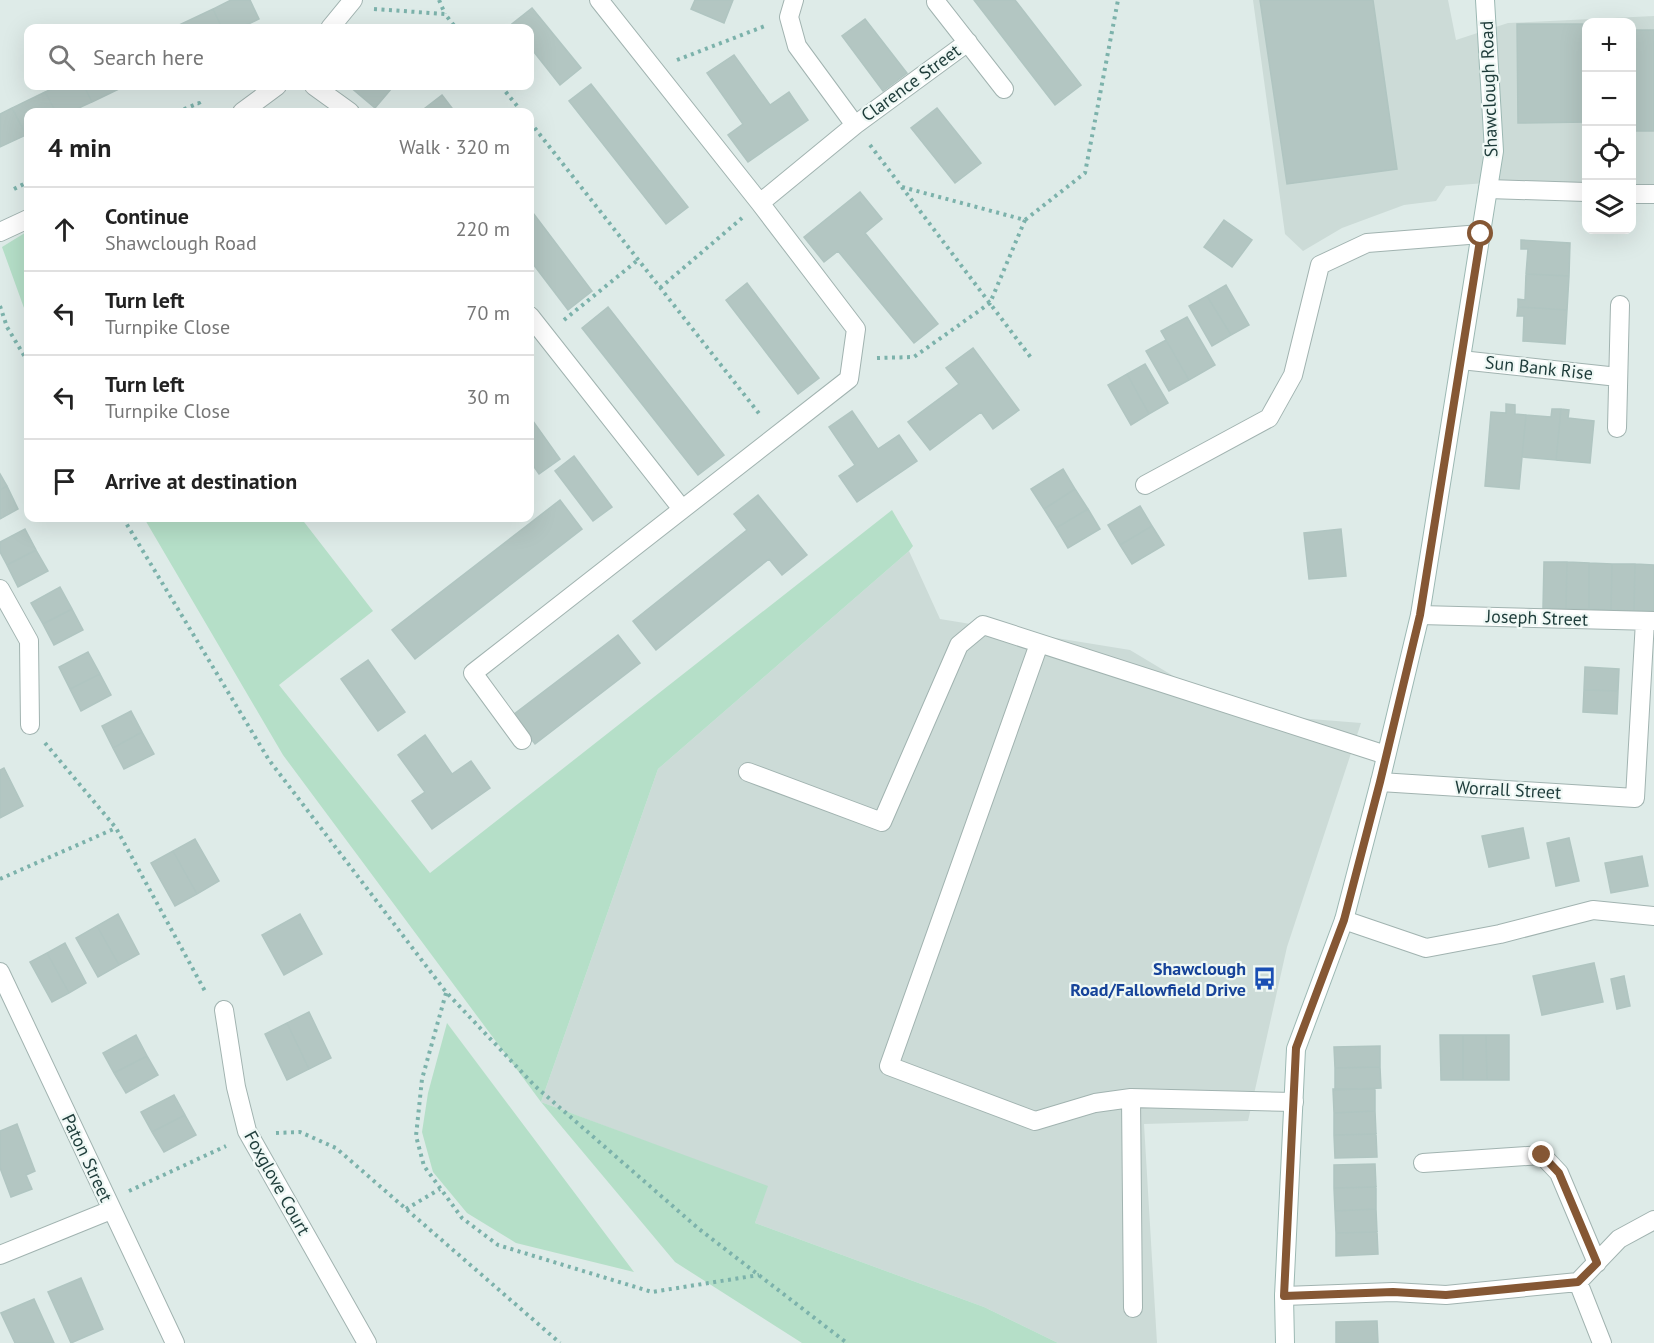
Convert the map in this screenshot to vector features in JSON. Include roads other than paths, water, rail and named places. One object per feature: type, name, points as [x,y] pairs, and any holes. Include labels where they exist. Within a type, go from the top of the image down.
[{"type":"street","points":[[522,740],[473,673],[849,379],[856,329],[760,203],[599,0]]},
{"type":"street","name":"Shawclough Road","points":[[1285,1343],[1284,1296],[1296,1048],[1344,920],[1420,615],[1494,152],[1485,0]]},
{"type":"street","name":"Clarence Street","points":[[936,2],[1004,89]]},
{"type":"street","points":[[333,24],[350,4]]},
{"type":"street","name":"Clarence Street","points":[[791,8],[797,46],[855,125]]},
{"type":"street","name":"Clarence Street","points":[[760,203],[855,125],[968,42]]},
{"type":"street","points":[[247,108],[272,90]]},
{"type":"street","points":[[320,90],[344,108]]},
{"type":"street","points":[[1488,189],[1582,192]]},
{"type":"street","points":[[1636,194],[1654,194]]},
{"type":"street","points":[[0,232],[24,221]]},
{"type":"street","points":[[1145,485],[1269,418],[1293,375],[1320,265],[1366,243],[1481,234]]},
{"type":"street","name":"Sun Bank Rise","points":[[1617,428],[1620,305]]},
{"type":"street","points":[[534,321],[682,509]]},
{"type":"street","name":"Sun Bank Rise","points":[[1461,360],[1618,376]]},
{"type":"street","points":[[0,589],[29,641],[30,725]]},
{"type":"street","name":"Joseph Street","points":[[1420,615],[1649,621]]},
{"type":"street","name":"Worrall Street","points":[[1380,782],[1635,798],[1649,621]]},
{"type":"street","points":[[748,772],[882,822],[959,645],[982,625],[1386,755]]},
{"type":"street","points":[[1039,644],[890,1066],[1035,1121],[1095,1103],[1131,1098],[1294,1102]]},
{"type":"street","points":[[1344,920],[1426,948],[1500,934],[1593,910],[1654,916]]},
{"type":"street","name":"Paton Street","points":[[0,972],[175,1343]]},
{"type":"street","name":"Foxglove Court","points":[[224,1010],[236,1087],[249,1136],[367,1343]]},
{"type":"street","points":[[1131,1098],[1133,1308]]},
{"type":"street","points":[[1423,1163],[1542,1155],[1559,1173],[1597,1263]]},
{"type":"street","points":[[0,1255],[109,1205]]},
{"type":"street","points":[[1284,1296],[1393,1292],[1446,1295],[1578,1282],[1619,1239],[1654,1220]]},
{"type":"street","points":[[1578,1282],[1602,1343]]},
{"type":"place","name":"Shawclough Road/Fallowfield Drive","points":[[1264,979]]}]
